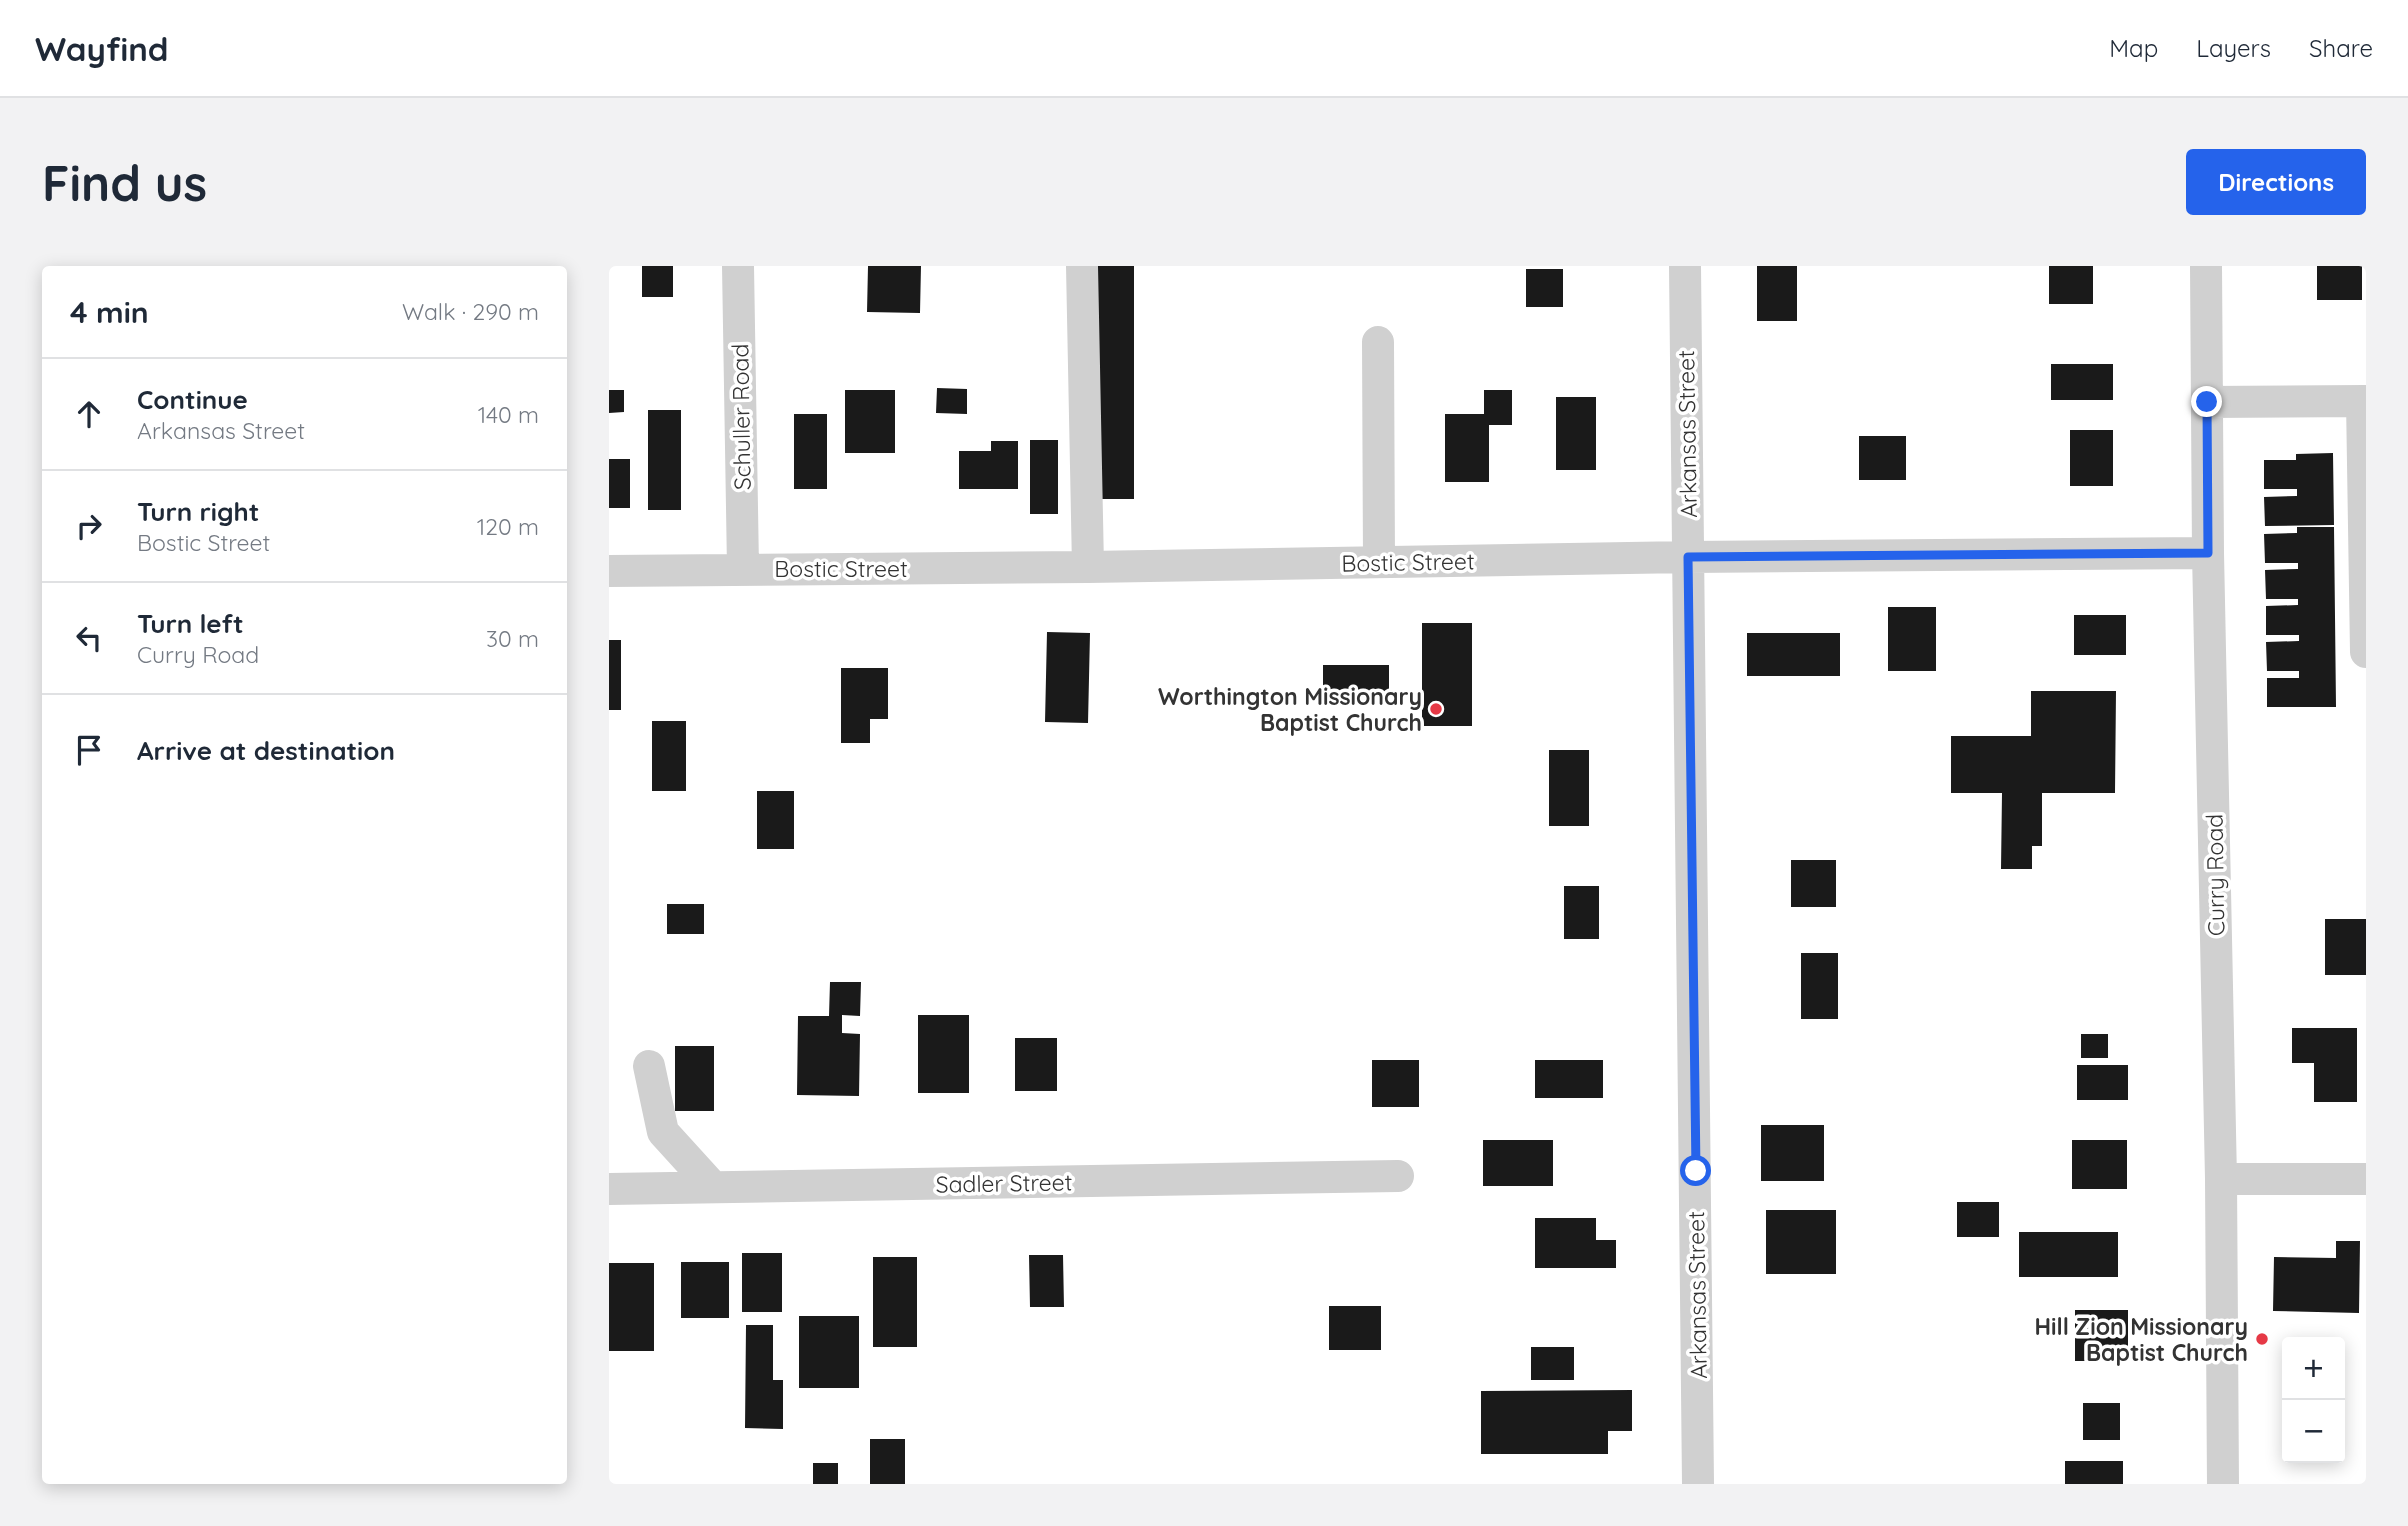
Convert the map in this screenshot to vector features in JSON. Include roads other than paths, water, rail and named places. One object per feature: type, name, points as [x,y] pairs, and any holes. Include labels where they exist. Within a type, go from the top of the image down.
[{"type":"street","name":"Schuller Road","points":[[738,266],[743,568]]},
{"type":"street","points":[[1082,266],[1088,567]]},
{"type":"street","name":"Arkansas Street","points":[[1685,266],[1698,1484]]},
{"type":"street","name":"Curry Road","points":[[2206,266],[2208,553],[2221,1179],[2223,1484]]},
{"type":"street","points":[[1378,342],[1379,562]]},
{"type":"street","points":[[2207,402],[2364,401],[2366,652]]},
{"type":"street","name":"Bostic Street","points":[[609,571],[2208,553]]},
{"type":"street","points":[[649,1066],[663,1132],[713,1187]]},
{"type":"street","name":"Sadler Street","points":[[609,1189],[1398,1176]]},
{"type":"street","points":[[2221,1179],[2366,1179]]},
{"type":"place","name":"Worthington Missionary Baptist Church","points":[[1436,709]]},
{"type":"place","name":"Hill Zion Missionary Baptist Church","points":[[2262,1339]]}]
